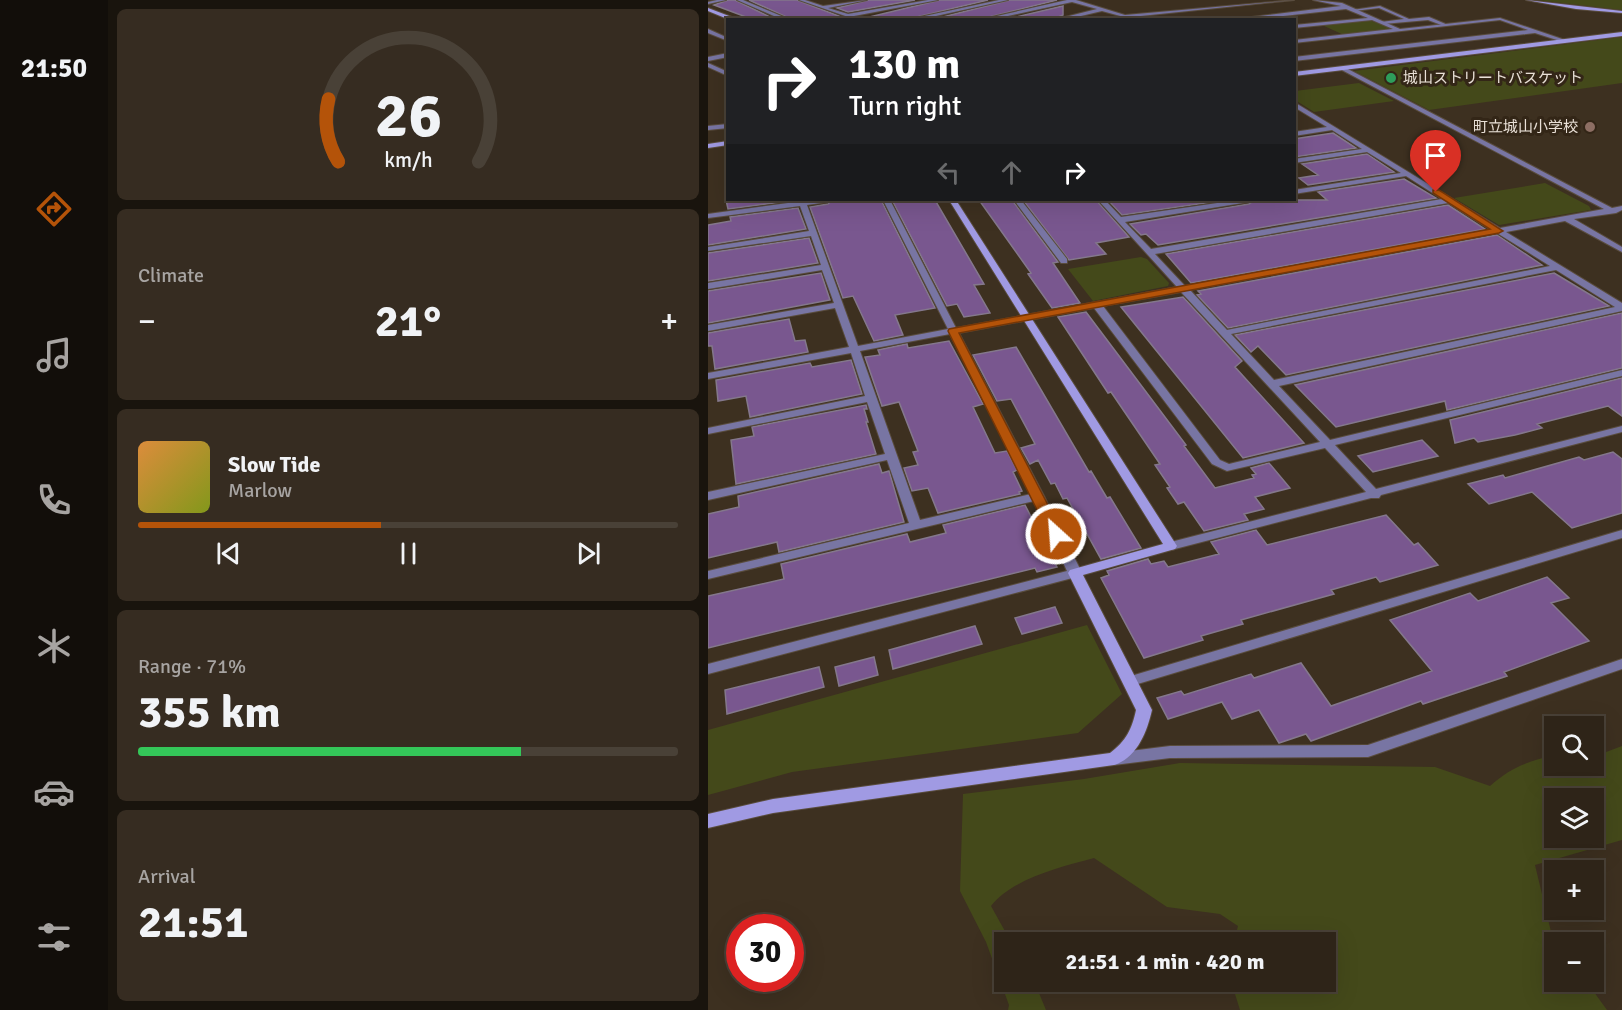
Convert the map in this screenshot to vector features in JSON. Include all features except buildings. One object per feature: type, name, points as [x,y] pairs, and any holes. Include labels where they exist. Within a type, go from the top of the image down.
[{"type":"street","points":[[708,3],[724,0]]},
{"type":"street","points":[[739,0],[784,18]]},
{"type":"street","points":[[801,0],[853,18]]},
{"type":"street","points":[[822,8],[864,0]]},
{"type":"street","points":[[849,16],[936,0]]},
{"type":"street","points":[[918,18],[1006,0]]},
{"type":"street","points":[[990,18],[1072,0],[1130,18]]},
{"type":"street","points":[[1126,16],[1292,0]]},
{"type":"street","points":[[1315,0],[1348,7],[1400,30]]},
{"type":"street","points":[[1528,0],[1576,8],[1622,12]]},
{"type":"street","points":[[1247,18],[1348,7]]},
{"type":"street","points":[[1354,10],[1380,7],[1409,20]]},
{"type":"street","points":[[708,9],[730,18]]},
{"type":"street","points":[[1070,18],[1103,9]]},
{"type":"street","points":[[1296,27],[1373,18]]},
{"type":"street","points":[[1383,23],[1429,18],[1446,25]]},
{"type":"street","points":[[1296,42],[1504,19],[1564,41]]},
{"type":"street","points":[[708,31],[726,39]]},
{"type":"street","points":[[1296,59],[1537,31]]},
{"type":"street","points":[[1296,74],[1622,34]]},
{"type":"street","points":[[708,59],[726,55]]},
{"type":"street","points":[[708,65],[726,73]]},
{"type":"street","points":[[1342,68],[1622,216]]},
{"type":"street","points":[[1296,105],[1622,307]]},
{"type":"street","points":[[708,128],[726,126]]},
{"type":"street","points":[[1296,134],[1334,128]]},
{"type":"street","points":[[708,146],[726,143]]},
{"type":"street","points":[[1296,161],[1369,150]]},
{"type":"street","points":[[1296,192],[1408,174]]},
{"type":"street","points":[[708,216],[820,201]]},
{"type":"street","points":[[887,201],[1038,496],[1144,710],[1142,721],[1129,748],[1114,759]]},
{"type":"street","points":[[953,201],[1171,546]]},
{"type":"street","points":[[1018,201],[1064,261]]},
{"type":"street","points":[[1102,201],[1375,495]]},
{"type":"street","points":[[1120,220],[1243,201]]},
{"type":"street","points":[[1150,252],[1450,201]]},
{"type":"street","points":[[803,203],[916,525]]},
{"type":"street","points":[[708,376],[1622,208]]},
{"type":"street","points":[[1566,218],[1622,250]]},
{"type":"street","points":[[708,249],[814,233]]},
{"type":"street","points":[[708,286],[825,267]]},
{"type":"street","points":[[1224,333],[1557,267]]},
{"type":"street","points":[[1097,304],[1221,466],[1233,468],[1622,373]]},
{"type":"street","points":[[708,328],[839,305]]},
{"type":"street","points":[[1272,384],[1622,307]]},
{"type":"street","points":[[708,431],[871,398]]},
{"type":"street","points":[[708,669],[1622,429]]},
{"type":"street","points":[[708,496],[891,456]]},
{"type":"street","points":[[708,575],[1038,496]]},
{"type":"street","points":[[1131,681],[1622,534]]},
{"type":"street","points":[[708,821],[796,803],[1170,752],[1368,751],[1622,664]]},
{"type":"green space","points":[[1537,0],[1622,0],[1622,10]]},
{"type":"green space","points":[[1369,20],[1393,29],[1344,35],[1322,25]]},
{"type":"green space","points":[[1622,37],[1622,83],[1429,110],[1354,71]]},
{"type":"green space","points":[[1359,83],[1394,101],[1314,112],[1296,101],[1296,91]]},
{"type":"green space","points":[[1545,183],[1589,206],[1591,210],[1499,225],[1454,198]]},
{"type":"green space","points":[[1141,257],[1147,259],[1169,283],[1168,286],[1093,301],[1068,269]]},
{"type":"green space","points":[[1087,625],[1122,694],[1078,733],[792,772],[708,795],[708,730]]},
{"type":"green space","points":[[1622,746],[1622,840],[1604,845],[1604,788],[1544,788],[1544,848],[1594,848],[1552,860],[1544,860],[1544,862],[1535,865],[1544,903],[1544,920],[1548,920],[1551,932],[1544,932],[1544,992],[1594,992],[1607,1010],[1240,1010],[1234,992],[1336,992],[1336,932],[1236,932],[1238,926],[1220,914],[1167,907],[1094,858],[1038,875],[1000,896],[991,906],[1005,932],[994,932],[994,964],[986,942],[960,891],[963,794],[1084,779],[1180,763],[1435,767],[1490,786],[1512,770],[1544,758],[1544,776],[1604,776],[1604,753]]},
{"type":"green space","points":[[1004,992],[1039,992],[1046,1010],[1008,1010],[1009,1005]]},
{"type":"place","name":"城山ストリートバスケット","points":[[1391,78]]},
{"type":"place","name":"町立城山小学校","points":[[1590,127]]},
{"type":"route","points":[[1056,534],[953,331],[1499,231],[1436,192]]}]
